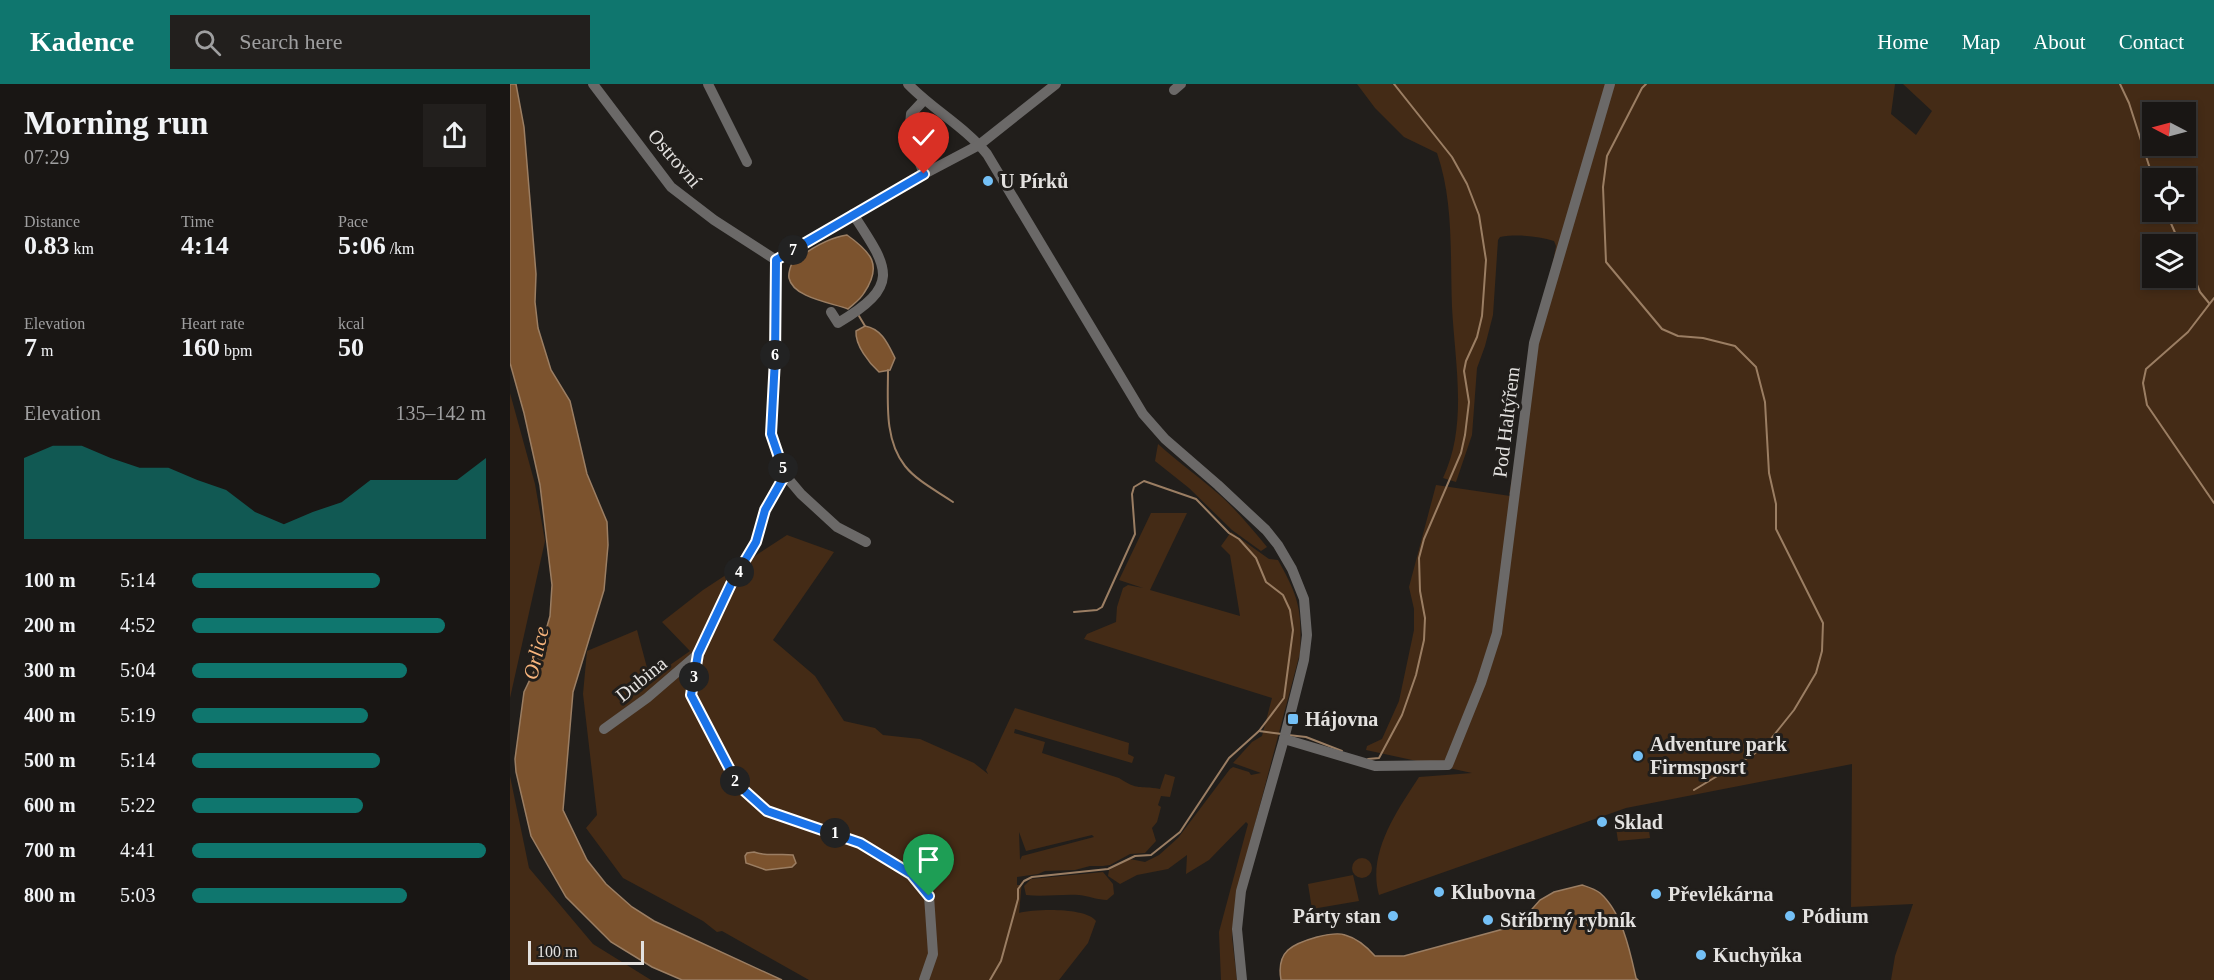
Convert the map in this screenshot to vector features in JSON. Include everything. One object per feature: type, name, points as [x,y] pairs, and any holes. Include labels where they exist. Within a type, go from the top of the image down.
[{"type":"street","points":[[708,84],[747,162]]},
{"type":"street","points":[[908,84],[987,154],[1143,414],[1165,439],[1266,530],[1292,569],[1304,599],[1307,635],[1304,660],[1241,891],[1237,929],[1242,980]]},
{"type":"street","points":[[866,542],[837,527],[801,494],[785,475],[771,434],[775,359],[776,260],[853,214],[979,145],[1056,84]]},
{"type":"street","name":"Pod Haltýřem","points":[[1284,739],[1375,766],[1448,765],[1481,683],[1497,633],[1534,343],[1610,84]]},
{"type":"street","name":"Ostrovní","points":[[597,85],[671,187],[714,220],[776,260]]},
{"type":"street","points":[[924,100],[911,114],[909,135],[924,174]]},
{"type":"street","points":[[831,312],[838,323],[865,307],[880,287],[884,273],[875,248],[853,214]]},
{"type":"street","name":"Dubina","points":[[785,475],[765,510],[756,542],[731,584],[698,654],[691,695],[738,785],[767,811],[840,835],[885,857],[911,874],[929,896],[933,954],[924,980]]},
{"type":"street","name":"Dubina","points":[[604,729],[647,698],[698,654]]},
{"type":"shaded area","points":[[510,84],[516,84],[524,127],[538,328],[551,370],[570,401],[587,474],[607,522],[608,545],[604,590],[573,692],[563,810],[587,860],[606,884],[632,907],[654,921],[782,980],[682,980],[652,967],[611,942],[566,897],[531,836],[515,759],[524,692],[535,669],[550,616],[552,585],[540,485],[510,363]]},
{"type":"shaded area","points":[[1357,84],[1895,84],[1891,114],[1916,135],[1932,111],[1903,84],[2214,84],[2214,980],[1891,980],[1895,956],[1913,904],[1851,907],[1852,764],[1626,808],[1379,895],[1376,879],[1377,864],[1386,833],[1419,777],[1472,773],[1366,750],[1367,746],[1382,739],[1399,701],[1414,630],[1414,609],[1409,587],[1436,485],[1517,497],[1509,494],[1556,246],[1554,241],[1527,236],[1500,237],[1498,240],[1493,315],[1477,368],[1472,435],[1456,482],[1443,478],[1451,458],[1458,416],[1449,210],[1437,153],[1404,137],[1375,108]]},
{"type":"shaded area","points":[[847,235],[868,253],[873,267],[870,283],[856,302],[848,309],[814,299],[792,285],[789,270],[792,263],[818,246]]},
{"type":"shaded area","points":[[865,326],[876,330],[887,343],[895,358],[890,370],[879,372],[863,353],[856,331]]},
{"type":"shaded area","points":[[510,393],[535,484],[545,541],[510,698]]},
{"type":"shaded area","points":[[1158,444],[1223,498],[1267,547],[1261,551],[1232,530],[1189,488],[1155,461]]},
{"type":"shaded area","points":[[1151,513],[1187,513],[1150,590],[1240,616],[1230,555],[1221,546],[1231,532],[1269,559],[1278,560],[1291,584],[1298,604],[1300,653],[1236,896],[1232,937],[1237,980],[1221,980],[1219,932],[1248,824],[1246,822],[1209,860],[1186,874],[1187,855],[1168,869],[1137,875],[1120,884],[1108,876],[1109,870],[1130,859],[1145,862],[1159,855],[1178,838],[1230,769],[1233,767],[1249,772],[1251,775],[1261,773],[1233,763],[1252,742],[1262,736],[1272,698],[1084,639],[1087,634],[1116,622],[1117,607],[1123,588],[1128,585],[1143,588],[1119,580]]},
{"type":"shaded area","points":[[787,535],[834,552],[773,640],[815,676],[844,721],[875,728],[883,735],[920,739],[974,763],[988,774],[986,770],[1015,708],[1129,743],[1128,754],[1134,757],[1132,763],[1015,729],[1014,733],[1045,742],[1042,753],[1119,778],[1139,787],[1160,789],[1165,774],[1175,777],[1170,797],[1161,796],[1157,822],[1152,828],[1156,841],[1145,853],[1130,854],[1110,865],[1045,871],[1017,877],[1017,885],[1020,885],[1022,881],[1019,913],[1047,910],[1071,911],[1090,916],[1096,921],[1088,943],[1059,980],[809,980],[722,931],[717,932],[703,921],[623,878],[586,828],[597,815],[583,694],[587,651],[637,630],[650,679],[690,651],[662,622],[703,590]],"holes":[[[1019,832],[1026,851],[1092,835],[1094,837],[1022,856],[1020,860]]]},
{"type":"shaded area","points":[[510,776],[529,868],[593,944],[651,980],[510,980]]},
{"type":"shaded area","points":[[1647,816],[1650,838],[1618,841],[1615,821]]},
{"type":"shaded area","points":[[747,853],[793,855],[796,863],[792,867],[766,870],[746,863]]},
{"type":"shaded area","points":[[1358,858],[1366,858],[1372,864],[1372,872],[1366,878],[1358,878],[1352,872],[1352,864]]},
{"type":"shaded area","points":[[1103,872],[1113,884],[1114,894],[1107,900],[1079,895],[1026,895],[1024,886],[1031,879]]},
{"type":"shaded area","points":[[1353,875],[1359,901],[1312,909],[1308,884]]},
{"type":"shaded area","name":"Stříbrný rybník","points":[[1582,885],[1600,893],[1614,910],[1624,933],[1638,980],[1281,980],[1280,970],[1284,955],[1293,946],[1308,940],[1342,934],[1365,946],[1375,956],[1404,956],[1518,925],[1540,900],[1554,892]]},
{"type":"waterway","points":[[1368,759],[1379,758],[1402,715],[1416,675],[1424,640],[1425,618],[1420,591],[1419,558],[1424,539],[1461,453],[1469,402],[1464,371],[1482,316],[1486,260],[1479,215],[1467,184],[1452,157],[1394,84]]},
{"type":"waterway","points":[[1646,84],[1607,156],[1603,187],[1606,262],[1662,329],[1678,336],[1703,338],[1735,346],[1756,367],[1765,402],[1769,473],[1776,504],[1776,529],[1823,623],[1822,651],[1816,673],[1794,710],[1770,740],[1754,754],[1694,790]]},
{"type":"waterway","points":[[2120,84],[2129,103],[2150,168]]},
{"type":"waterway","points":[[2170,222],[2176,234]]},
{"type":"waterway","points":[[2196,282],[2209,303]]},
{"type":"waterway","points":[[2214,298],[2188,332],[2146,369],[2143,383],[2147,405],[2214,503]]},
{"type":"waterway","points":[[859,316],[865,326]]},
{"type":"waterway","points":[[888,370],[890,432],[898,456],[915,476],[953,502]]},
{"type":"waterway","points":[[990,980],[1001,961],[1018,899],[1018,889],[1024,881],[1032,877],[1108,869],[1135,856],[1151,855],[1180,832],[1229,758],[1259,731],[1284,698],[1293,630],[1290,610],[1283,595],[1266,582],[1256,558],[1196,499],[1144,481],[1134,487],[1132,494],[1135,534],[1102,607],[1097,610],[1074,612]]},
{"type":"waterway","points":[[1259,731],[1282,734]]},
{"type":"waterway","points":[[1288,735],[1306,737],[1342,751]]},
{"type":"place","name":"U Pírků","points":[[988,181]]},
{"type":"place","name":"Hájovna","points":[[1293,719]]},
{"type":"place","name":"Adventure park Firmsposrt","points":[[1638,756]]},
{"type":"place","name":"Sklad","points":[[1602,822]]},
{"type":"place","name":"Klubovna","points":[[1439,892]]},
{"type":"place","name":"Převlékárna","points":[[1656,894]]},
{"type":"place","name":"Párty stan","points":[[1393,916]]},
{"type":"place","name":"Pódium","points":[[1790,916]]},
{"type":"place","name":"Stříbrný rybník","points":[[1488,920]]},
{"type":"place","name":"Kuchyňka","points":[[1701,955]]},
{"type":"route","points":[[924,174],[776,260],[775,359],[771,434],[785,475],[765,510],[756,542],[731,584],[698,654],[691,695],[738,785],[767,811],[860,843],[911,874],[929,896]]},
{"type":"water label","name":"Orlice","points":[[536,653]]}]
